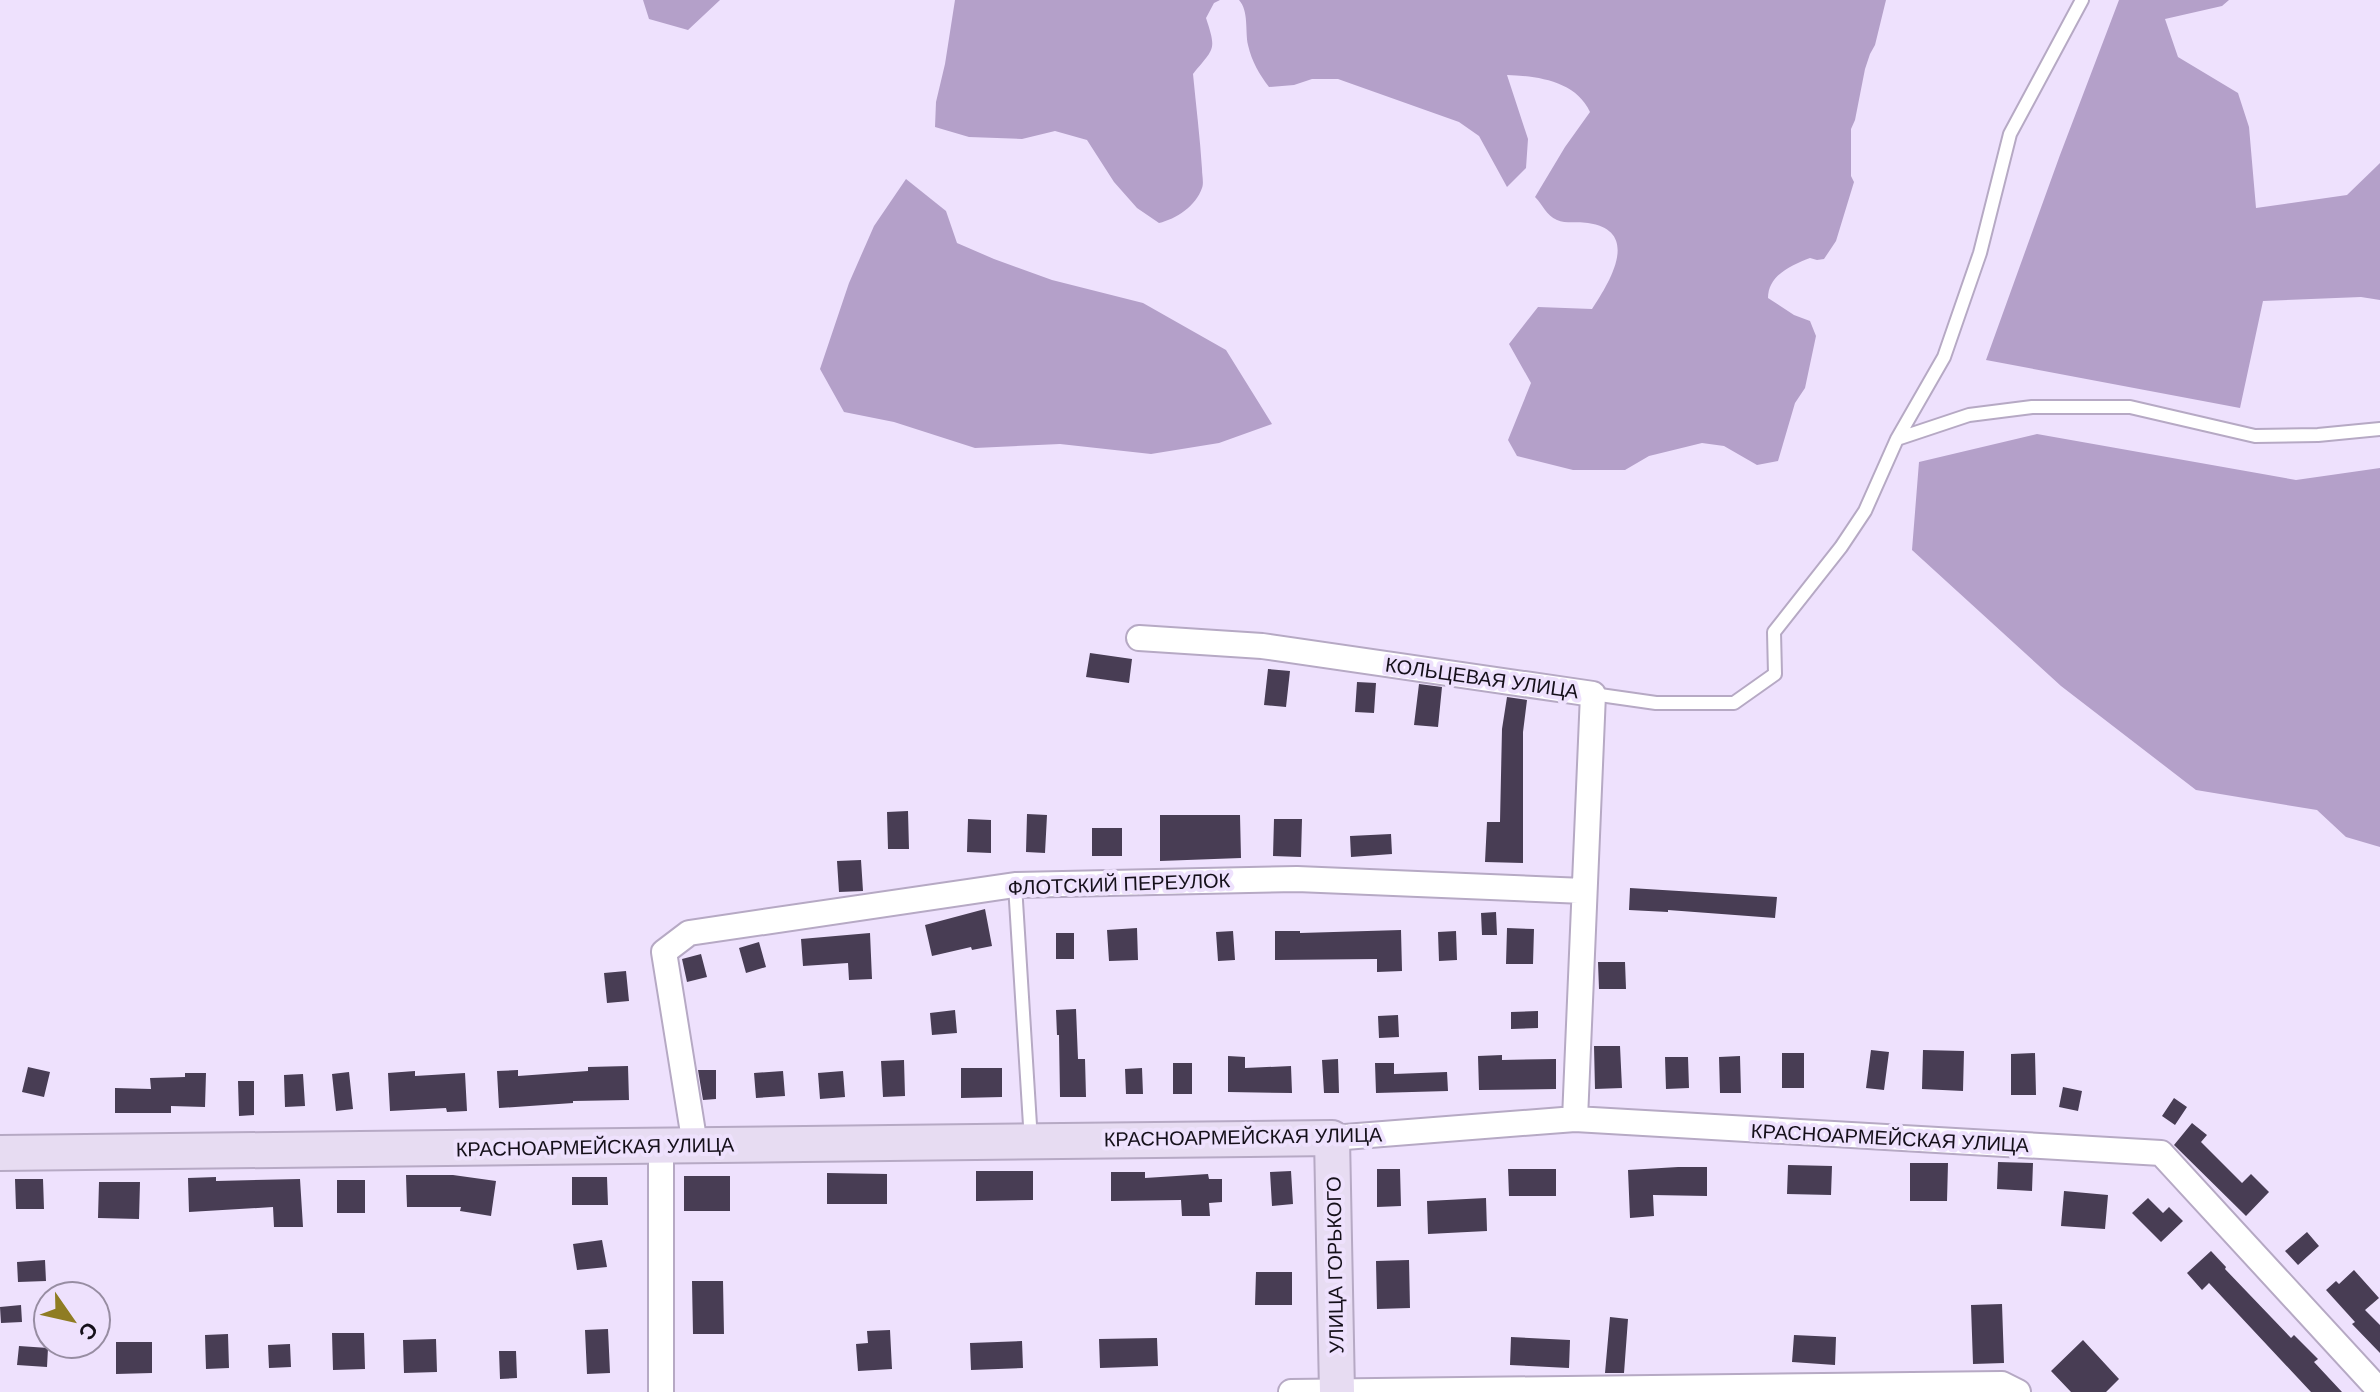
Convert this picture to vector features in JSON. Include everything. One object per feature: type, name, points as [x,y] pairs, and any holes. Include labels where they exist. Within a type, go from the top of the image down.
[{"type":"street","name":"КОЛЬЦЕВАЯ УЛИЦА","points":[[1139,638],[1262,646],[1593,694],[1575,1119]]},
{"type":"street","name":"ФЛОТСКИЙ ПЕРЕУЛОК","points":[[695,1145],[664,952],[689,933],[1015,885],[1297,879],[1584,891]]},
{"type":"street","name":"КРАСНОАРМЕЙСКАЯ УЛИЦА","points":[[0,1153],[1332,1138],[1575,1119],[2161,1153],[2380,1391]]},
{"type":"street","name":"УЛИЦА ГОРЬКОГО","points":[[1332,1138],[1337,1391]]},
{"type":"street","points":[[661,1147],[661,1392]]},
{"type":"street","points":[[1291,1392],[2002,1384],[2018,1392]]},
{"type":"lane","points":[[1593,694],[1656,703],[1734,703],[1775,674],[1774,632],[1841,547],[1865,511],[1897,439],[1944,357],[1980,253],[2010,134],[2082,0]]},
{"type":"lane","points":[[1897,439],[1969,415],[2032,407],[2130,407],[2255,436],[2318,435],[2380,429]]},
{"type":"lane","points":[[1015,885],[1031,1141]]},
{"type":"shaded area","points":[[643,0],[720,0],[688,30],[649,19]]},
{"type":"shaded area","points":[[955,0],[1220,0],[1214,3],[1206,18],[1212,49],[1193,74],[1203,181],[1199,195],[1190,206],[1159,223],[1137,208],[1114,182],[1087,140],[1055,131],[1022,139],[969,137],[935,127],[936,102]]},
{"type":"shaded area","points":[[1239,0],[1886,0],[1851,129],[1851,176],[1854,182],[1836,241],[1824,259],[1810,258],[1789,268],[1777,277],[1769,290],[1768,298],[1794,315],[1810,321],[1816,336],[1805,388],[1795,403],[1778,461],[1757,465],[1724,446],[1702,443],[1649,456],[1625,470],[1573,470],[1517,456],[1508,440],[1531,383],[1509,344],[1538,307],[1592,309],[1617,259],[1614,236],[1604,228],[1557,220],[1535,197],[1590,112],[1584,102],[1575,93],[1554,82],[1507,75],[1528,139],[1526,168],[1507,187],[1479,136],[1459,122],[1338,79],[1312,79],[1294,85],[1269,87],[1252,57],[1244,10]]},
{"type":"shaded area","points":[[2119,0],[2229,0],[2222,6],[2165,19],[2178,57],[2238,93],[2249,127],[2256,208],[2347,195],[2380,163],[2380,300],[2361,297],[2263,301],[2240,408],[1986,360]]},
{"type":"shaded area","points":[[906,179],[946,211],[957,243],[1052,280],[1143,303],[1226,350],[1272,424],[1219,443],[1151,454],[1060,444],[975,448],[894,422],[844,412],[820,369],[849,283],[874,226]]},
{"type":"shaded area","points":[[2037,434],[2296,480],[2380,468],[2380,847],[2346,837],[2317,810],[2196,790],[2061,686],[1912,550],[1919,462]]},
{"type":"building","points":[[1090,653],[1132,659],[1129,683],[1086,677]]},
{"type":"building","points":[[1268,669],[1290,671],[1286,707],[1264,705]]},
{"type":"building","points":[[1357,682],[1376,683],[1374,713],[1355,712]]},
{"type":"building","points":[[1419,684],[1442,687],[1438,727],[1414,725]]},
{"type":"building","points":[[1507,697],[1527,700],[1523,732],[1523,863],[1485,862],[1487,822],[1500,822],[1502,729]]},
{"type":"building","points":[[908,811],[909,849],[888,849],[887,812]]},
{"type":"building","points":[[1027,814],[1047,815],[1045,853],[1026,852]]},
{"type":"building","points":[[1160,815],[1240,815],[1241,858],[1160,861]]},
{"type":"building","points":[[968,819],[991,820],[991,853],[967,852]]},
{"type":"building","points":[[1274,819],[1302,819],[1301,857],[1273,856]]},
{"type":"building","points":[[1092,828],[1122,828],[1122,856],[1092,856]]},
{"type":"building","points":[[1391,834],[1392,854],[1351,857],[1350,836]]},
{"type":"building","points":[[861,860],[863,891],[839,892],[837,861]]},
{"type":"building","points":[[1630,888],[1777,897],[1775,918],[1629,910]]},
{"type":"building","points":[[985,909],[992,946],[972,950],[971,947],[932,956],[925,925]]},
{"type":"building","points":[[1496,912],[1497,935],[1482,935],[1481,913]]},
{"type":"building","points":[[1137,928],[1138,960],[1109,961],[1107,930]]},
{"type":"building","points":[[1507,928],[1534,929],[1533,964],[1506,964]]},
{"type":"building","points":[[1401,930],[1402,971],[1377,972],[1377,959],[1275,960],[1275,931]]},
{"type":"building","points":[[1233,931],[1235,960],[1218,961],[1216,932]]},
{"type":"building","points":[[1456,931],[1457,960],[1439,961],[1438,932]]},
{"type":"building","points":[[870,933],[872,979],[849,980],[848,963],[803,966],[801,939]]},
{"type":"building","points":[[1056,933],[1074,933],[1074,959],[1056,959]]},
{"type":"building","points":[[759,942],[766,967],[746,973],[739,948]]},
{"type":"building","points":[[701,954],[707,977],[687,982],[682,959]]},
{"type":"building","points":[[1598,962],[1625,962],[1626,989],[1599,989]]},
{"type":"building","points":[[626,971],[629,1001],[607,1003],[604,973]]},
{"type":"building","points":[[1076,1009],[1078,1059],[1085,1059],[1086,1097],[1060,1097],[1056,1010]]},
{"type":"building","points":[[955,1010],[957,1033],[932,1035],[930,1013]]},
{"type":"building","points":[[1538,1011],[1538,1028],[1511,1029],[1511,1012]]},
{"type":"building","points":[[1398,1015],[1399,1037],[1379,1038],[1378,1016]]},
{"type":"building","points":[[1594,1046],[1620,1046],[1622,1088],[1595,1089]]},
{"type":"building","points":[[1871,1050],[1889,1052],[1884,1090],[1866,1088]]},
{"type":"building","points":[[1923,1050],[1964,1051],[1963,1091],[1922,1089]]},
{"type":"building","points":[[1782,1053],[1804,1053],[1804,1088],[1782,1088]]},
{"type":"building","points":[[2035,1053],[2036,1095],[2011,1095],[2011,1054]]},
{"type":"building","points":[[1502,1055],[1502,1060],[1556,1059],[1556,1089],[1479,1090],[1478,1056]]},
{"type":"building","points":[[1228,1056],[1245,1057],[1245,1068],[1291,1066],[1292,1093],[1228,1092]]},
{"type":"building","points":[[1740,1056],[1741,1093],[1720,1093],[1719,1057]]},
{"type":"building","points":[[1665,1057],[1688,1057],[1689,1088],[1666,1089]]},
{"type":"building","points":[[1338,1059],[1339,1093],[1324,1093],[1322,1060]]},
{"type":"building","points":[[904,1060],[905,1096],[883,1097],[881,1061]]},
{"type":"building","points":[[1173,1063],[1192,1063],[1192,1094],[1173,1094]]},
{"type":"building","points":[[1375,1063],[1394,1063],[1394,1074],[1447,1072],[1448,1091],[1376,1093]]},
{"type":"building","points":[[628,1066],[629,1100],[573,1101],[499,1108],[497,1071],[518,1070],[518,1076],[588,1071],[588,1067]]},
{"type":"building","points":[[28,1067],[50,1072],[44,1097],[22,1092]]},
{"type":"building","points":[[961,1068],[1002,1068],[1002,1097],[961,1098]]},
{"type":"building","points":[[1142,1068],[1143,1094],[1126,1094],[1125,1069]]},
{"type":"building","points":[[698,1070],[716,1070],[716,1099],[703,1100]]},
{"type":"building","points":[[415,1071],[415,1076],[465,1073],[467,1111],[447,1112],[446,1108],[390,1111],[388,1073]]},
{"type":"building","points":[[783,1071],[785,1096],[756,1098],[754,1073]]},
{"type":"building","points":[[843,1071],[845,1097],[820,1099],[818,1073]]},
{"type":"building","points":[[349,1072],[353,1109],[336,1111],[332,1074]]},
{"type":"building","points":[[185,1073],[206,1073],[205,1107],[171,1106],[171,1113],[115,1113],[115,1088],[151,1089],[150,1078],[185,1077]]},
{"type":"building","points":[[303,1074],[305,1106],[285,1107],[284,1075]]},
{"type":"building","points":[[238,1081],[254,1081],[254,1115],[239,1116]]},
{"type":"building","points":[[2063,1087],[2082,1091],[2078,1111],[2059,1107]]},
{"type":"building","points":[[2174,1098],[2187,1107],[2175,1125],[2162,1116]]},
{"type":"building","points":[[2192,1123],[2207,1135],[2201,1142],[2242,1183],[2251,1174],[2269,1192],[2246,1216],[2174,1145]]},
{"type":"building","points":[[1998,1162],[2033,1163],[2032,1191],[1997,1189]]},
{"type":"building","points":[[1910,1163],[1948,1163],[1947,1201],[1910,1201]]},
{"type":"building","points":[[1788,1165],[1832,1166],[1831,1195],[1787,1194]]},
{"type":"building","points":[[1707,1167],[1707,1196],[1653,1195],[1654,1216],[1630,1218],[1628,1170]]},
{"type":"building","points":[[1377,1169],[1400,1169],[1401,1206],[1377,1207]]},
{"type":"building","points":[[1508,1169],[1556,1169],[1556,1196],[1509,1196]]},
{"type":"building","points":[[976,1171],[1033,1171],[1033,1200],[976,1201]]},
{"type":"building","points":[[1291,1171],[1293,1204],[1272,1206],[1270,1172]]},
{"type":"building","points":[[1111,1172],[1145,1172],[1145,1178],[1208,1174],[1209,1179],[1222,1179],[1222,1202],[1209,1203],[1210,1216],[1182,1216],[1181,1200],[1111,1201]]},
{"type":"building","points":[[827,1173],[887,1174],[887,1204],[827,1204]]},
{"type":"building","points":[[406,1175],[453,1175],[496,1181],[491,1216],[460,1211],[461,1207],[407,1207]]},
{"type":"building","points":[[684,1176],[730,1176],[730,1211],[684,1211]]},
{"type":"building","points":[[216,1177],[216,1181],[300,1179],[303,1227],[274,1227],[273,1207],[189,1212],[188,1178]]},
{"type":"building","points":[[572,1177],[607,1177],[608,1205],[572,1205]]},
{"type":"building","points":[[15,1179],[43,1179],[44,1209],[16,1209]]},
{"type":"building","points":[[337,1180],[365,1180],[365,1213],[337,1213]]},
{"type":"building","points":[[99,1182],[140,1182],[139,1219],[98,1218]]},
{"type":"building","points":[[2064,1191],[2108,1195],[2105,1229],[2061,1226]]},
{"type":"building","points":[[1486,1198],[1487,1231],[1428,1234],[1427,1201]]},
{"type":"building","points":[[2148,1198],[2163,1213],[2169,1207],[2183,1221],[2161,1242],[2132,1213]]},
{"type":"building","points":[[2307,1232],[2319,1246],[2298,1265],[2285,1251]]},
{"type":"building","points":[[602,1240],[607,1267],[577,1270],[573,1244]]},
{"type":"building","points":[[2211,1251],[2291,1338],[2294,1335],[2318,1359],[2314,1362],[2342,1392],[2311,1392],[2209,1283],[2202,1290],[2187,1273]]},
{"type":"building","points":[[45,1260],[46,1280],[18,1282],[17,1262]]},
{"type":"building","points":[[1409,1260],[1410,1308],[1377,1309],[1376,1261]]},
{"type":"building","points":[[2354,1270],[2379,1298],[2365,1310],[2380,1325],[2380,1353],[2326,1290],[2336,1281],[2339,1284]]},
{"type":"building","points":[[1256,1272],[1292,1272],[1292,1305],[1255,1305]]},
{"type":"building","points":[[692,1281],[723,1281],[724,1334],[693,1334]]},
{"type":"building","points":[[2002,1304],[2004,1363],[1973,1364],[1971,1305]]},
{"type":"building","points":[[21,1305],[22,1322],[1,1323],[0,1307]]},
{"type":"building","points":[[1610,1317],[1628,1319],[1624,1373],[1605,1373]]},
{"type":"building","points":[[608,1329],[610,1373],[587,1374],[585,1330]]},
{"type":"building","points":[[890,1330],[892,1369],[858,1371],[856,1344],[868,1343],[867,1331]]},
{"type":"building","points":[[332,1333],[364,1333],[365,1369],[333,1370]]},
{"type":"building","points":[[228,1334],[229,1368],[206,1369],[205,1335]]},
{"type":"building","points":[[1794,1335],[1836,1337],[1835,1365],[1792,1362]]},
{"type":"building","points":[[1511,1337],[1570,1340],[1569,1368],[1510,1365]]},
{"type":"building","points":[[1157,1338],[1158,1366],[1100,1368],[1099,1339]]},
{"type":"building","points":[[436,1339],[437,1372],[404,1373],[403,1340]]},
{"type":"building","points":[[2083,1340],[2119,1379],[2106,1392],[2071,1392],[2051,1371]]},
{"type":"building","points":[[1022,1341],[1023,1368],[971,1370],[970,1343]]},
{"type":"building","points":[[116,1342],[152,1342],[152,1373],[116,1374]]},
{"type":"building","points":[[290,1344],[291,1367],[269,1368],[268,1345]]},
{"type":"building","points":[[19,1346],[32,1347],[32,1360],[47,1360],[47,1367],[17,1365]]},
{"type":"building","points":[[499,1351],[516,1351],[517,1378],[500,1379]]}]
